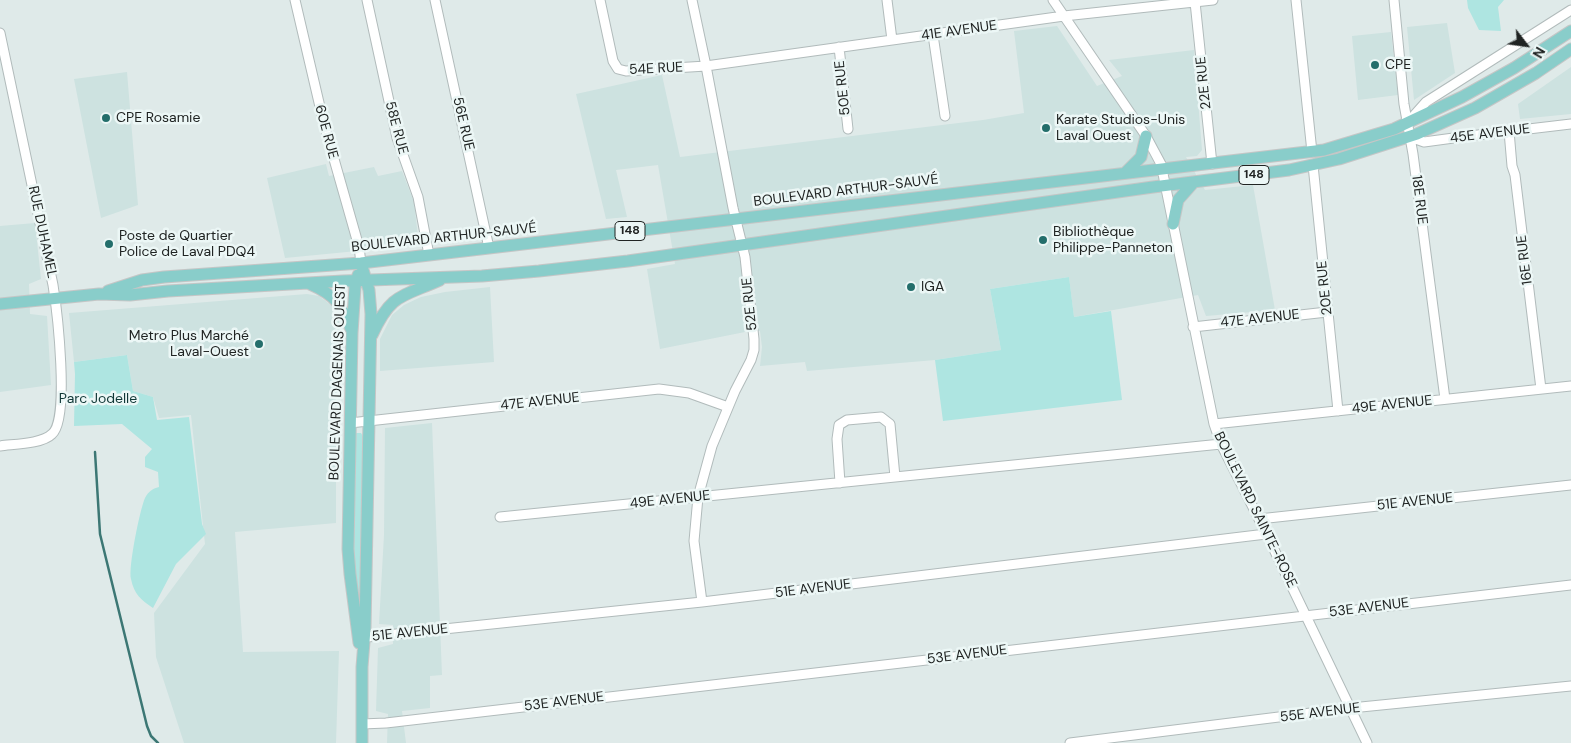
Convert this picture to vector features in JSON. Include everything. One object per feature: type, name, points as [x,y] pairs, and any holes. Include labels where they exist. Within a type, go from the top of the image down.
[{"type":"main road","name":"BOULEVARD ARTHUR-SAUVÉ","points":[[99,294],[142,280],[164,277],[361,263],[1324,150],[1394,129],[1490,82],[1571,30]]},
{"type":"main road","name":"BOULEVARD ARTHUR-SAUVÉ","points":[[0,304],[99,294],[130,295],[168,291],[361,280],[494,275],[550,270],[742,245],[1165,185],[1274,172],[1339,159],[1410,137],[1488,101],[1531,76],[1571,49]]},
{"type":"main road","points":[[1126,172],[1141,158],[1146,136]]},
{"type":"main road","points":[[1173,224],[1178,200],[1194,182]]},
{"type":"main road","name":"BOULEVARD DAGENAIS OUEST","points":[[361,263],[361,280],[352,333],[349,564],[361,638]]},
{"type":"main road","points":[[370,338],[380,318],[394,301],[408,292],[446,277]]},
{"type":"main road","name":"BOULEVARD DAGENAIS OUEST","points":[[361,280],[370,300],[369,421],[361,638],[362,743]]},
{"type":"main road","points":[[308,283],[324,290],[335,298],[342,308],[352,333]]},
{"type":"street","name":"60E RUE","points":[[295,0],[324,124],[360,252],[361,263]]},
{"type":"street","name":"58E RUE","points":[[367,0],[397,138],[418,197],[429,255]]},
{"type":"street","name":"56E RUE","points":[[435,0],[489,248]]},
{"type":"street","name":"54E RUE","points":[[600,0],[613,61],[618,69],[626,71],[706,66]]},
{"type":"street","name":"52E RUE","points":[[692,0],[742,245],[754,350],[712,446],[698,497],[694,540],[702,602]]},
{"type":"street","points":[[887,0],[892,40]]},
{"type":"street","name":"BOULEVARD SAINTE-ROSE","points":[[1053,0],[1154,149],[1162,169],[1214,424],[1367,743]]},
{"type":"street","name":"41E AVENUE","points":[[706,66],[1064,16],[1213,0]]},
{"type":"street","points":[[1296,0],[1312,152]]},
{"type":"street","name":"18E RUE","points":[[1394,0],[1404,104],[1445,399]]},
{"type":"street","name":"22E RUE","points":[[1195,2],[1212,164]]},
{"type":"street","points":[[1408,122],[1426,102],[1571,10]]},
{"type":"street","name":"RUE DUHAMEL","points":[[0,33],[55,298],[61,368],[59,421],[55,432],[41,440],[0,446]]},
{"type":"street","points":[[933,35],[945,116]]},
{"type":"street","name":"50E RUE","points":[[839,47],[848,129]]},
{"type":"street","name":"45E AVENUE","points":[[1410,137],[1424,142],[1571,124]]},
{"type":"street","name":"16E RUE","points":[[1509,131],[1541,389]]},
{"type":"street","name":"20E RUE","points":[[1313,165],[1338,411]]},
{"type":"street","name":"47E AVENUE","points":[[1194,327],[1327,312]]},
{"type":"street","name":"49E AVENUE","points":[[1214,424],[1571,386]]},
{"type":"street","name":"47E AVENUE","points":[[350,422],[659,389],[689,393],[728,407]]},
{"type":"street","points":[[840,483],[837,439],[839,425],[847,420],[882,417],[890,424],[895,477]]},
{"type":"street","name":"49E AVENUE","points":[[500,517],[1222,444]]},
{"type":"street","name":"51E AVENUE","points":[[1259,518],[1571,485]]},
{"type":"street","name":"51E AVENUE","points":[[361,638],[702,602],[1266,534]]},
{"type":"street","name":"53E AVENUE","points":[[362,724],[386,723],[1571,585]]},
{"type":"street","name":"55E AVENUE","points":[[1070,743],[1351,708],[1571,686]]},
{"type":"shaded area","points":[[1447,23],[1455,73],[1414,100],[1407,27]]},
{"type":"shaded area","points":[[1057,26],[1097,86],[1122,76],[1109,60],[1194,50],[1202,150],[1197,156],[1186,157],[1205,190],[1253,185],[1275,310],[1206,316],[1198,295],[1074,317],[1069,277],[990,289],[1001,350],[935,360],[807,371],[805,362],[760,366],[762,347],[760,331],[745,332],[660,349],[647,269],[675,264],[658,165],[616,170],[627,217],[606,219],[576,94],[662,75],[680,157],[983,120],[1024,113],[1014,31]]},
{"type":"shaded area","name":"CPE","points":[[1391,32],[1398,95],[1358,100],[1352,36]]},
{"type":"shaded area","points":[[1571,67],[1571,114],[1520,119],[1518,104]]},
{"type":"shaded area","name":"CPE Rosamie","points":[[127,72],[138,205],[101,218],[74,79]]},
{"type":"shaded area","points":[[326,164],[329,176],[374,167],[378,176],[402,171],[414,202],[419,245],[285,258],[267,178]]},
{"type":"shaded area","points":[[35,223],[41,279],[29,284],[30,314],[47,316],[51,385],[0,392],[0,226]]},
{"type":"shaded area","points":[[490,287],[494,362],[380,371],[380,339],[392,315],[404,305],[421,297],[445,292]]},
{"type":"shaded area","points":[[307,294],[319,296],[331,305],[339,321],[340,339],[336,397],[336,523],[235,532],[243,652],[339,651],[336,743],[184,743],[156,657],[154,613],[205,544],[191,415],[159,418],[153,397],[133,391],[127,355],[74,362],[69,313]]},
{"type":"shaded area","points":[[432,423],[442,675],[430,676],[430,708],[402,711],[406,743],[387,743],[388,714],[376,711],[378,648],[393,644],[393,625],[379,624],[384,535],[385,428]]},
{"type":"green space","points":[[1467,0],[1504,0],[1498,7],[1501,31],[1479,30],[1468,8]]},
{"type":"green space","points":[[1069,277],[1074,317],[1111,311],[1122,400],[943,421],[935,360],[1001,350],[990,289]]},
{"type":"green space","name":"Parc Jodelle","points":[[127,355],[133,391],[153,397],[157,420],[189,417],[202,524],[206,534],[176,564],[153,608],[136,593],[131,579],[131,563],[135,538],[143,504],[149,492],[159,487],[158,472],[145,467],[145,457],[152,449],[122,424],[74,426],[74,362]]},
{"type":"green space","points":[[356,433],[361,433],[364,438],[361,607],[359,608],[352,548]]},
{"type":"waterway","points":[[95,452],[100,534],[147,726],[151,736],[158,743]]},
{"type":"place","name":"CPE","points":[[1375,65]]},
{"type":"place","name":"CPE Rosamie","points":[[106,118]]},
{"type":"place","name":"Karate Studios-Unis Laval Ouest","points":[[1046,128]]},
{"type":"place","name":"Bibliothèque Philippe-Panneton","points":[[1043,240]]},
{"type":"place","name":"Poste de Quartier Police de Laval PDQ4","points":[[109,244]]},
{"type":"place","name":"IGA","points":[[911,287]]},
{"type":"place","name":"Metro Plus Marché Laval-Ouest","points":[[259,344]]}]
